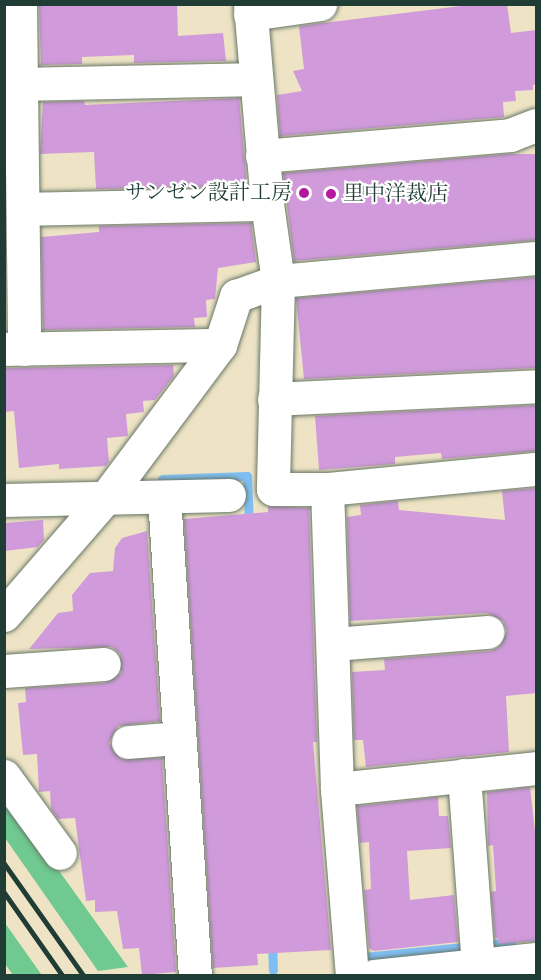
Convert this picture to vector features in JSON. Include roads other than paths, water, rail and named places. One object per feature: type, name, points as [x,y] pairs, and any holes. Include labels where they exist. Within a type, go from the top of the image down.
[{"type":"street","points":[[20,4],[21,84],[13,122],[23,209],[14,259],[14,349],[220,345]]},
{"type":"street","points":[[320,4],[250,9],[262,156],[278,281],[273,489],[327,489],[537,469]]},
{"type":"street","points":[[21,84],[256,79]]},
{"type":"street","points":[[262,156],[510,135],[537,125]]},
{"type":"street","points":[[23,209],[267,204]]},
{"type":"street","points":[[4,615],[107,496],[220,345],[236,296],[278,281],[537,258]]},
{"type":"street","points":[[274,399],[537,386]]},
{"type":"street","points":[[327,489],[334,644],[337,789],[352,975]]},
{"type":"street","points":[[4,500],[229,495]]},
{"type":"street","points":[[164,497],[195,975]]},
{"type":"street","points":[[334,644],[488,632]]},
{"type":"street","points":[[4,671],[104,664]]},
{"type":"street","points":[[128,742],[178,738]]},
{"type":"street","points":[[337,789],[537,768]]},
{"type":"street","points":[[464,775],[469,969]]},
{"type":"street","points":[[4,776],[60,853]]},
{"type":"street","points":[[387,975],[469,969],[537,959]]},
{"type":"waterway","points":[[162,479],[247,476],[249,524]]},
{"type":"waterway","points":[[272,942],[273,970]]},
{"type":"waterway","points":[[364,957],[511,942]]},
{"type":"railway","points":[[4,863],[84,976]]},
{"type":"railway","points":[[4,892],[63,976]]},
{"type":"place","name":"サンゼン設計工房","points":[[304,193]]},
{"type":"place","name":"里中洋裁店","points":[[331,194]]}]
